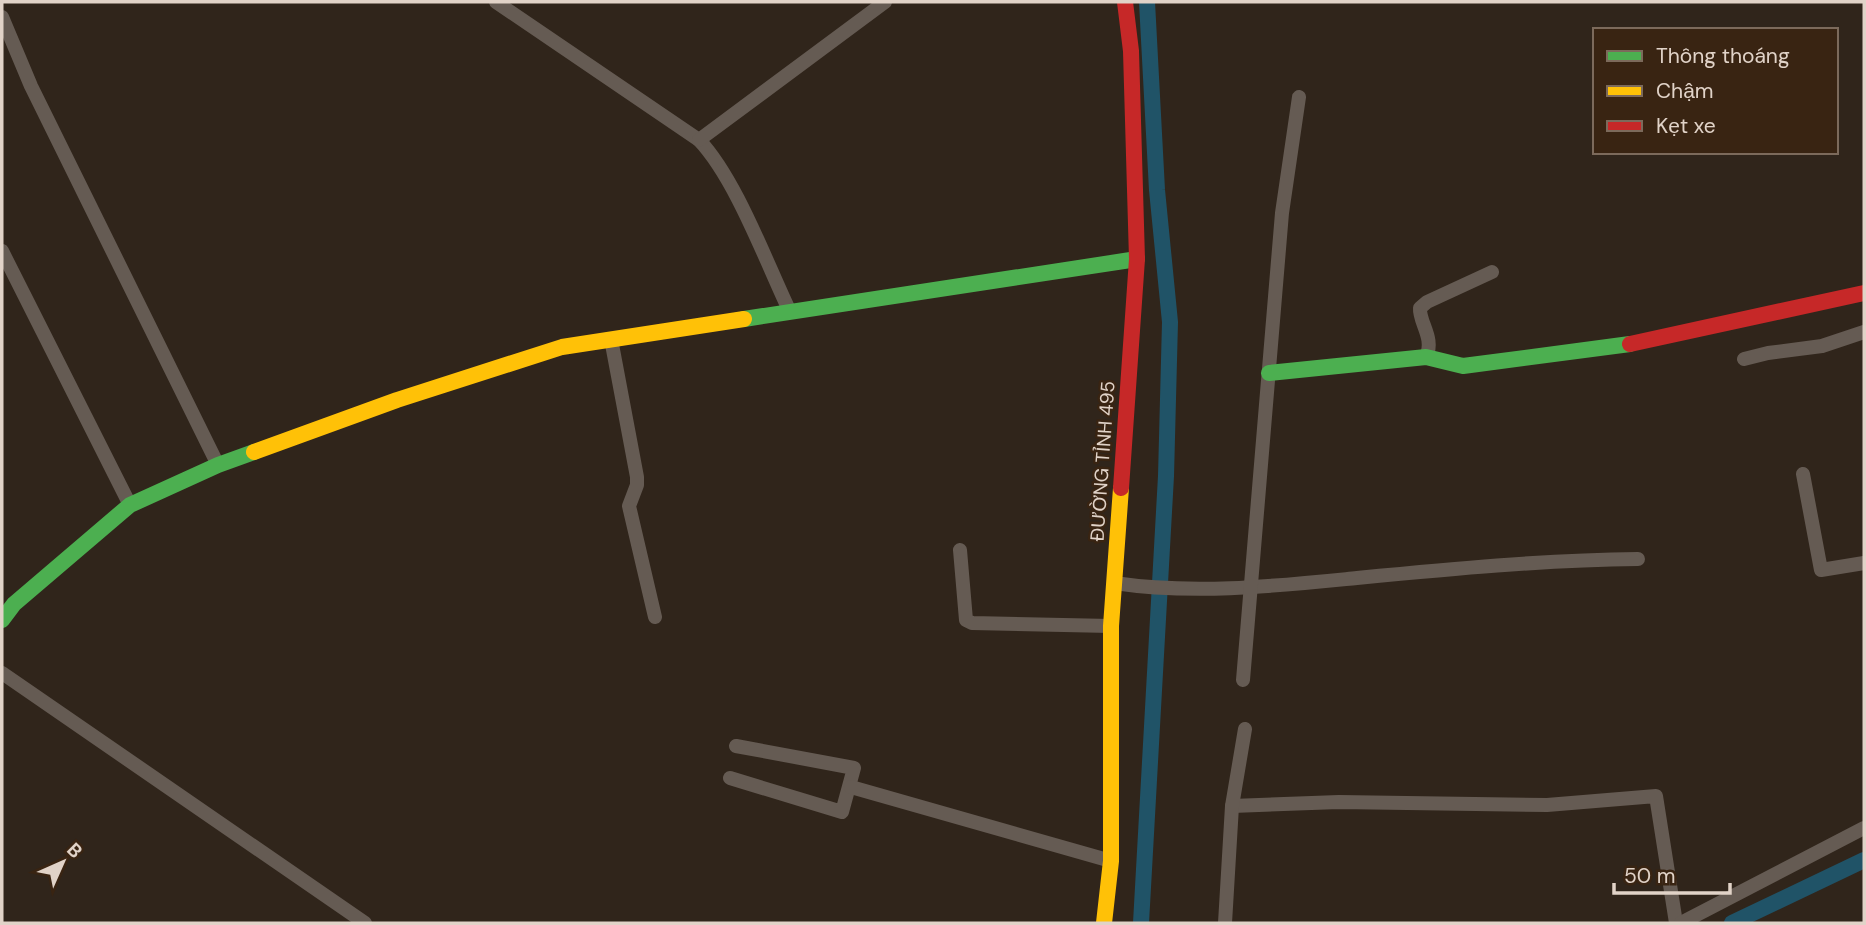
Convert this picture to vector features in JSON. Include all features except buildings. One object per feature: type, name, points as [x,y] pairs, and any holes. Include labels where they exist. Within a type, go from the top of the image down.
[{"type":"street","points":[[496,2],[699,140],[711,153],[741,206],[790,312]]},
{"type":"street","points":[[699,140],[885,2]]},
{"type":"street","name":"ĐƯỜNG TỈNH 495","points":[[1104,923],[1111,861],[1111,625],[1138,259],[1131,51],[1125,2]]},
{"type":"street","points":[[2,17],[31,86],[218,465]]},
{"type":"street","points":[[1243,680],[1282,213],[1299,97]]},
{"type":"street","points":[[2,251],[130,505]]},
{"type":"street","points":[[2,620],[14,604],[130,505],[218,465],[397,400],[549,351],[611,339],[1138,259]]},
{"type":"street","points":[[1426,357],[1429,351],[1426,326],[1420,308],[1427,302],[1492,272]]},
{"type":"street","points":[[1269,373],[1426,357],[1463,366],[1619,346],[1864,293]]},
{"type":"street","points":[[1744,359],[1822,346],[1864,332]]},
{"type":"street","points":[[611,339],[637,477],[629,506],[655,617]]},
{"type":"street","points":[[1803,474],[1821,570],[1864,563]]},
{"type":"street","points":[[960,550],[966,620],[972,623],[1111,625]]},
{"type":"street","points":[[1114,583],[1182,589],[1249,589],[1444,570],[1595,559],[1637,559]]},
{"type":"street","points":[[2,673],[365,923]]},
{"type":"street","points":[[1225,923],[1232,806],[1245,729]]},
{"type":"street","points":[[730,778],[842,812],[851,787],[854,768],[736,746]]},
{"type":"street","points":[[851,787],[1111,861]]},
{"type":"street","points":[[1232,806],[1339,802],[1547,805],[1656,796],[1677,921],[1864,828]]},
{"type":"waterway","points":[[1141,923],[1166,476],[1170,322],[1157,190],[1147,2]]},
{"type":"waterway","points":[[1732,923],[1864,860]]},
{"type":"traffic: fast","points":[[744,319],[1137,259]]},
{"type":"traffic: fast","points":[[1269,373],[1426,357],[1463,366],[1630,344]]},
{"type":"traffic: fast","points":[[2,620],[14,604],[130,505],[218,465],[254,452]]},
{"type":"traffic: slow","points":[[254,452],[397,400],[562,347],[744,319]]},
{"type":"traffic: slow","points":[[1104,923],[1111,861],[1111,626],[1121,488]]},
{"type":"traffic: jam","points":[[1121,488],[1137,259],[1131,51],[1125,2]]},
{"type":"traffic: jam","points":[[1630,344],[1864,293]]}]
